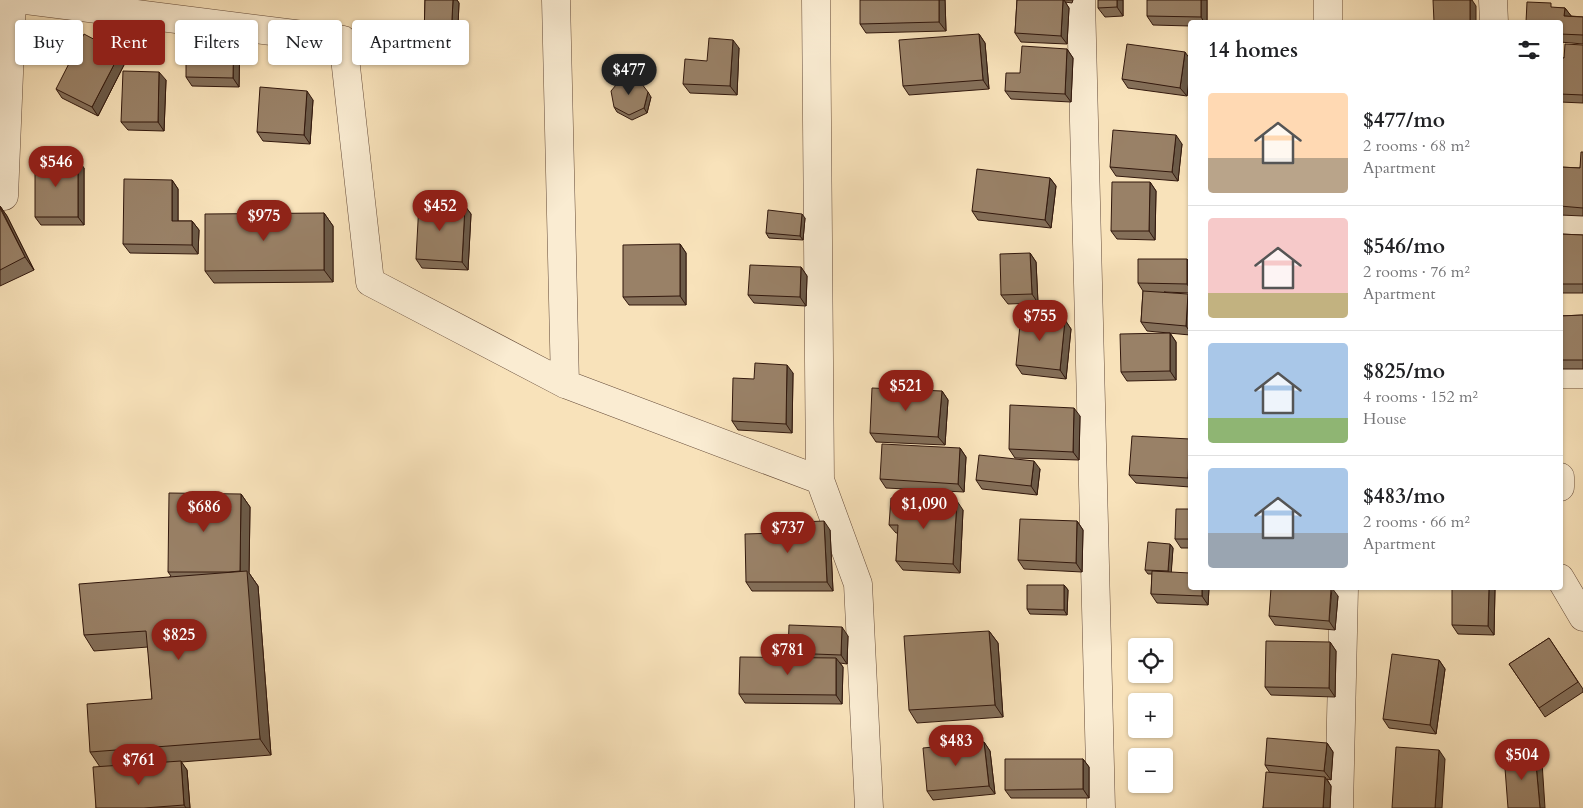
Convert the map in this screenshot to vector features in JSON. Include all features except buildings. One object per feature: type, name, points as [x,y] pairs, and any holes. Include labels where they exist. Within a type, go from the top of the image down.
[{"type":"street","points":[[4,196],[12,0]]},
{"type":"street","points":[[26,0],[343,40],[370,282],[565,384],[820,480]]},
{"type":"street","points":[[556,0],[565,384]]},
{"type":"street","points":[[816,0],[820,480],[858,584],[869,808]]},
{"type":"street","points":[[1081,0],[1101,808]]},
{"type":"street","points":[[1328,0],[1328,20]]},
{"type":"street","points":[[1492,0],[1494,20]]},
{"type":"street","points":[[1563,227],[1583,224]]},
{"type":"street","points":[[1563,374],[1583,374]]},
{"type":"street","points":[[1563,583],[1583,617]]},
{"type":"street","points":[[1339,808],[1344,590]]}]
